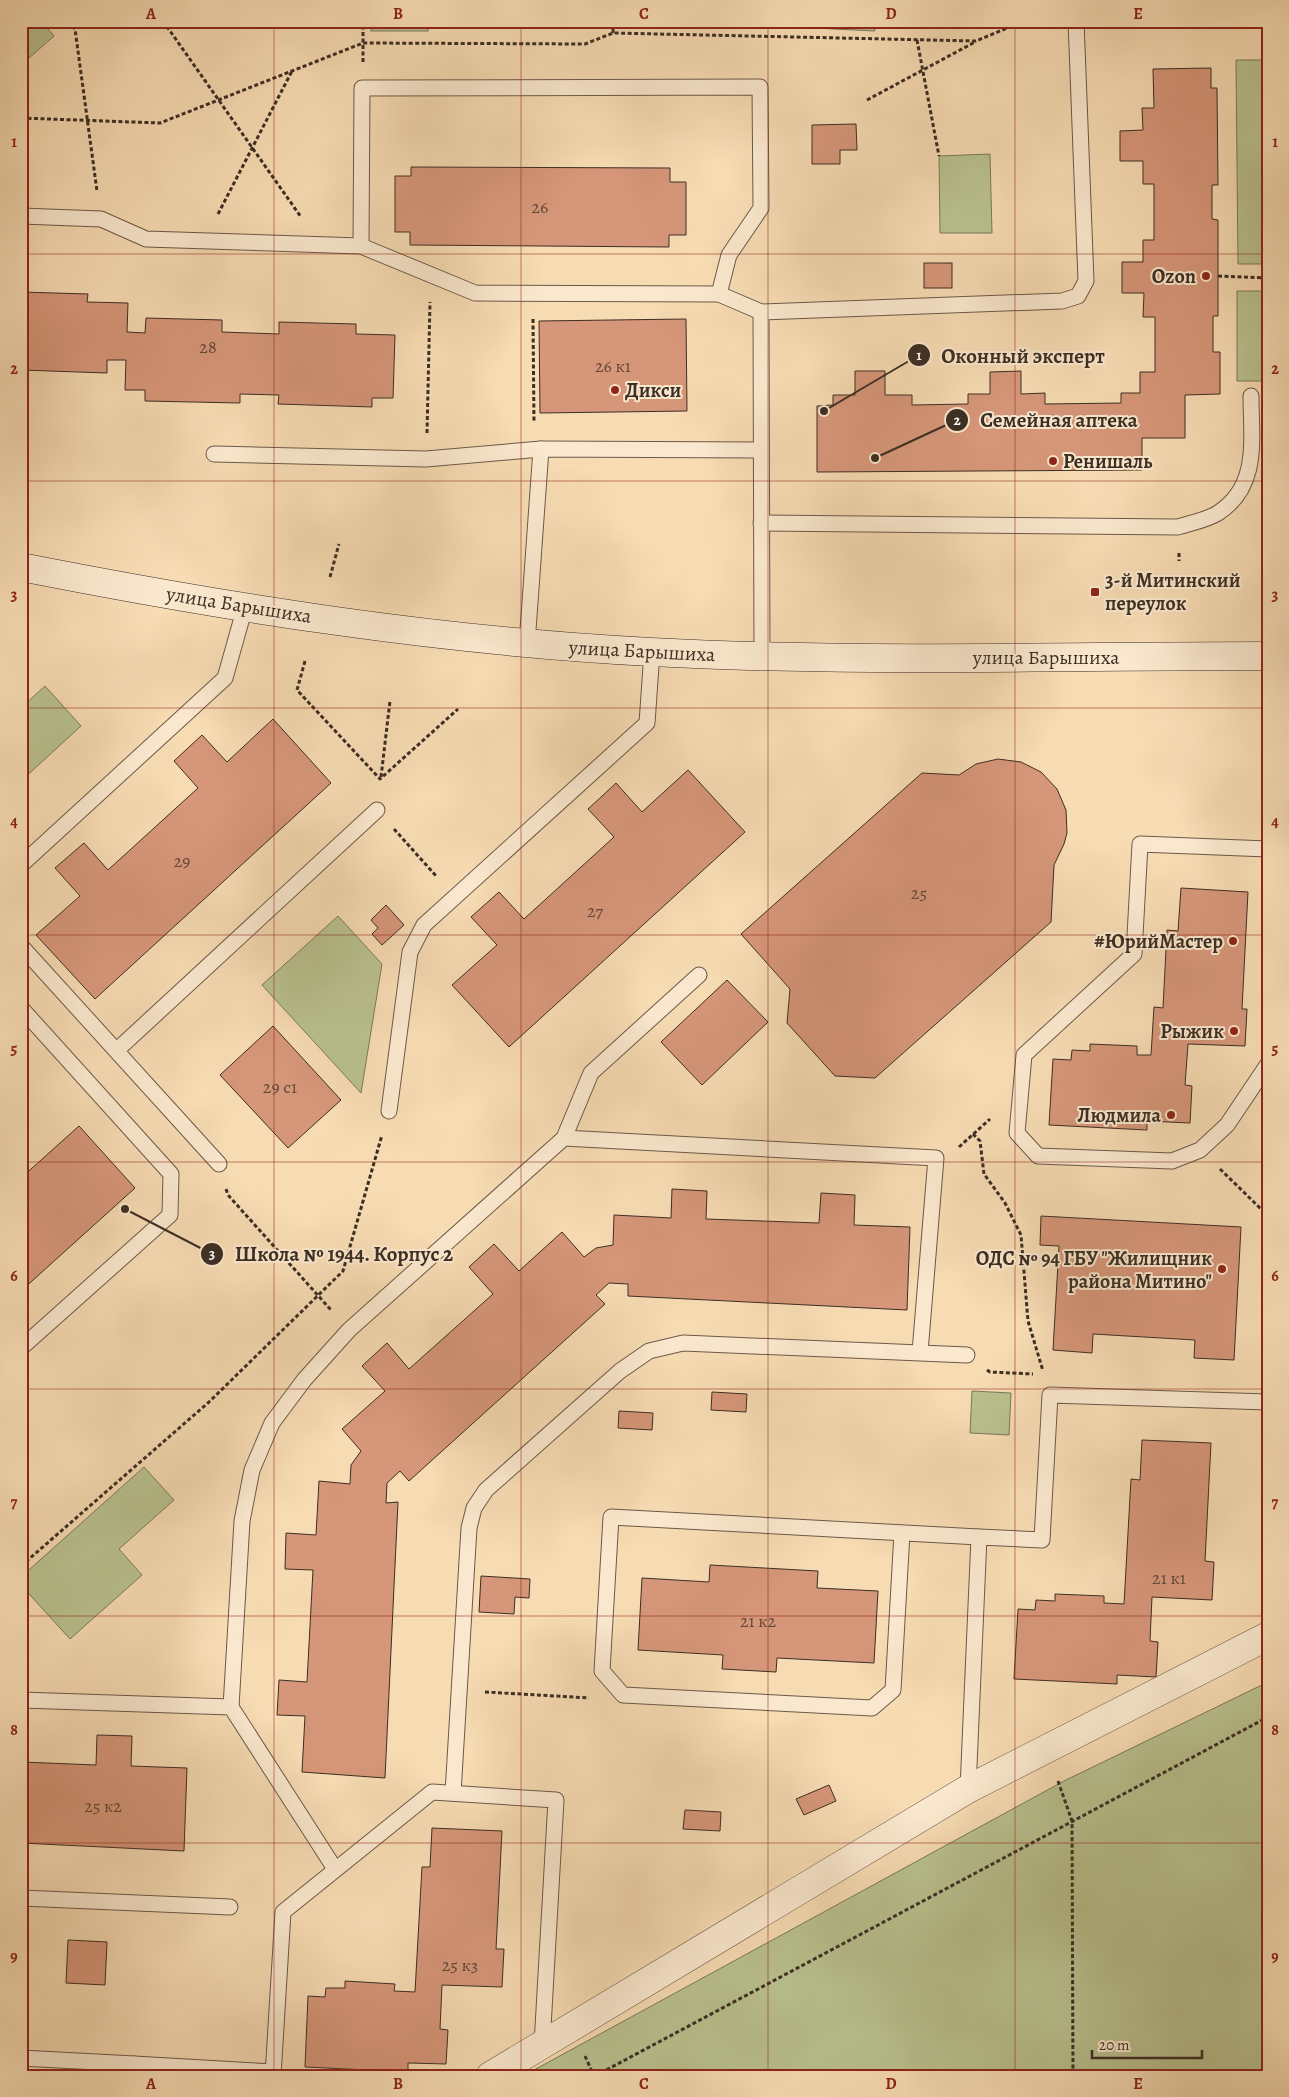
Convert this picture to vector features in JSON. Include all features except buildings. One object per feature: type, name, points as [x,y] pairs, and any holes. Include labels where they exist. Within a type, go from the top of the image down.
[{"type":"main road","name":"улица Барышиха","points":[[21,568],[245,607],[400,629],[527,644],[652,652],[762,656],[959,658],[1268,656]]},
{"type":"main road","points":[[490,2076],[968,1789],[1268,1631]]},
{"type":"lane","points":[[21,216],[101,219],[146,239],[361,246],[475,293],[719,294],[761,312],[1062,301],[1078,296],[1086,281],[1076,21]]},
{"type":"lane","points":[[361,246],[362,88],[760,87],[760,208],[728,255],[719,294]]},
{"type":"lane","points":[[761,312],[762,656]]},
{"type":"lane","points":[[761,523],[1178,527],[1218,513],[1239,495],[1250,467],[1251,396]]},
{"type":"lane","points":[[214,454],[426,459],[541,449],[761,450]]},
{"type":"lane","points":[[527,644],[541,449]]},
{"type":"lane","points":[[21,865],[225,678],[245,607]]},
{"type":"lane","points":[[389,1111],[410,952],[424,925],[647,723],[652,652]]},
{"type":"lane","points":[[117,1050],[377,810]]},
{"type":"lane","points":[[1268,849],[1140,844],[1134,954],[1024,1055],[1016,1133],[1038,1156],[1172,1161],[1200,1150],[1227,1125],[1268,1064]]},
{"type":"lane","points":[[21,946],[219,1164]]},
{"type":"lane","points":[[336,1869],[231,1707],[242,1521],[252,1470],[272,1422],[304,1380],[349,1330],[564,1138],[591,1073],[699,975]]},
{"type":"lane","points":[[21,1008],[171,1174],[170,1215],[21,1348]]},
{"type":"lane","points":[[564,1138],[936,1158],[920,1352]]},
{"type":"lane","points":[[453,1793],[468,1528],[474,1508],[486,1490],[620,1371],[649,1351],[683,1343],[920,1352],[967,1356]]},
{"type":"lane","points":[[902,1533],[892,1690],[872,1708],[623,1695],[602,1671],[611,1517],[1042,1540],[1050,1396],[1268,1402]]},
{"type":"lane","points":[[968,1789],[979,1537]]},
{"type":"lane","points":[[21,1700],[231,1707]]},
{"type":"lane","points":[[21,2058],[133,2070],[273,2074],[283,1912],[432,1792],[556,1800],[542,2045]]},
{"type":"lane","points":[[21,1898],[230,1907]]},
{"type":"path","points":[[68,21],[75,30],[101,219]]},
{"type":"path","points":[[163,21],[320,245]]},
{"type":"path","points":[[362,88],[363,21]]},
{"type":"path","points":[[613,21],[613,33]]},
{"type":"path","points":[[867,100],[976,41],[1024,21]]},
{"type":"path","points":[[21,118],[160,123],[363,43],[585,44],[613,33],[976,41]]},
{"type":"path","points":[[917,40],[939,156]]},
{"type":"path","points":[[204,242],[293,70]]},
{"type":"path","points":[[426,459],[431,275]]},
{"type":"path","points":[[1218,276],[1268,278]]},
{"type":"path","points":[[533,293],[534,424]]},
{"type":"path","points":[[330,577],[339,544]]},
{"type":"path","points":[[305,661],[297,690],[380,779]]},
{"type":"path","points":[[390,701],[377,810],[455,896]]},
{"type":"path","points":[[380,779],[458,710]]},
{"type":"path","points":[[21,1566],[209,1402],[343,1271],[389,1111]]},
{"type":"path","points":[[953,1153],[994,1116]]},
{"type":"path","points":[[967,1356],[990,1372],[1044,1374],[1028,1321],[1021,1234],[1005,1203],[984,1174],[980,1141],[974,1134]]},
{"type":"path","points":[[219,1164],[228,1195],[349,1330]]},
{"type":"path","points":[[1218,1167],[1260,1208],[1268,1212]]},
{"type":"path","points":[[459,1690],[601,1698],[623,1695]]},
{"type":"path","points":[[596,2076],[1268,1717]]},
{"type":"path","points":[[1046,1749],[1072,1821],[1073,2076]]},
{"type":"green space","points":[[21,21],[41,21],[54,36],[21,65]]},
{"type":"green space","points":[[371,21],[428,21],[428,31],[371,31]]},
{"type":"green space","points":[[657,21],[784,21],[784,27]]},
{"type":"green space","points":[[814,21],[875,21],[875,31],[813,28]]},
{"type":"green space","points":[[1236,60],[1263,60],[1264,264],[1238,264]]},
{"type":"green space","points":[[990,154],[992,233],[940,233],[939,156]]},
{"type":"green space","points":[[1237,291],[1263,291],[1264,381],[1237,381]]},
{"type":"green space","points":[[45,686],[81,726],[21,781],[21,708]]},
{"type":"green space","points":[[338,916],[382,964],[361,1093],[262,985]]},
{"type":"green space","points":[[972,1391],[1011,1393],[1009,1435],[970,1433]]},
{"type":"green space","points":[[144,1467],[174,1500],[119,1549],[142,1575],[70,1639],[21,1585],[21,1577]]},
{"type":"green space","points":[[1268,1682],[1268,2076],[523,2076],[1064,1781]]},
{"type":"place","name":"Ozon","points":[[1206,276]]},
{"type":"place","name":"Дикси","points":[[615,390]]},
{"type":"place","name":"Оконный эксперт","points":[[824,411]]},
{"type":"place","name":"Семейная аптека","points":[[875,458]]},
{"type":"place","name":"Ренишаль","points":[[1053,461]]},
{"type":"place","name":"3-й Митинский переулок","points":[[1095,592]]},
{"type":"place","name":"#ЮрийМастер","points":[[1233,941]]},
{"type":"place","name":"Рыжик","points":[[1234,1031]]},
{"type":"place","name":"Людмила","points":[[1171,1115]]},
{"type":"place","name":"Школа № 1944. Корпус 2","points":[[125,1209]]},
{"type":"place","name":"ОДС № 94 ГБУ \"Жилищник района Митино\"","points":[[1222,1269]]}]
